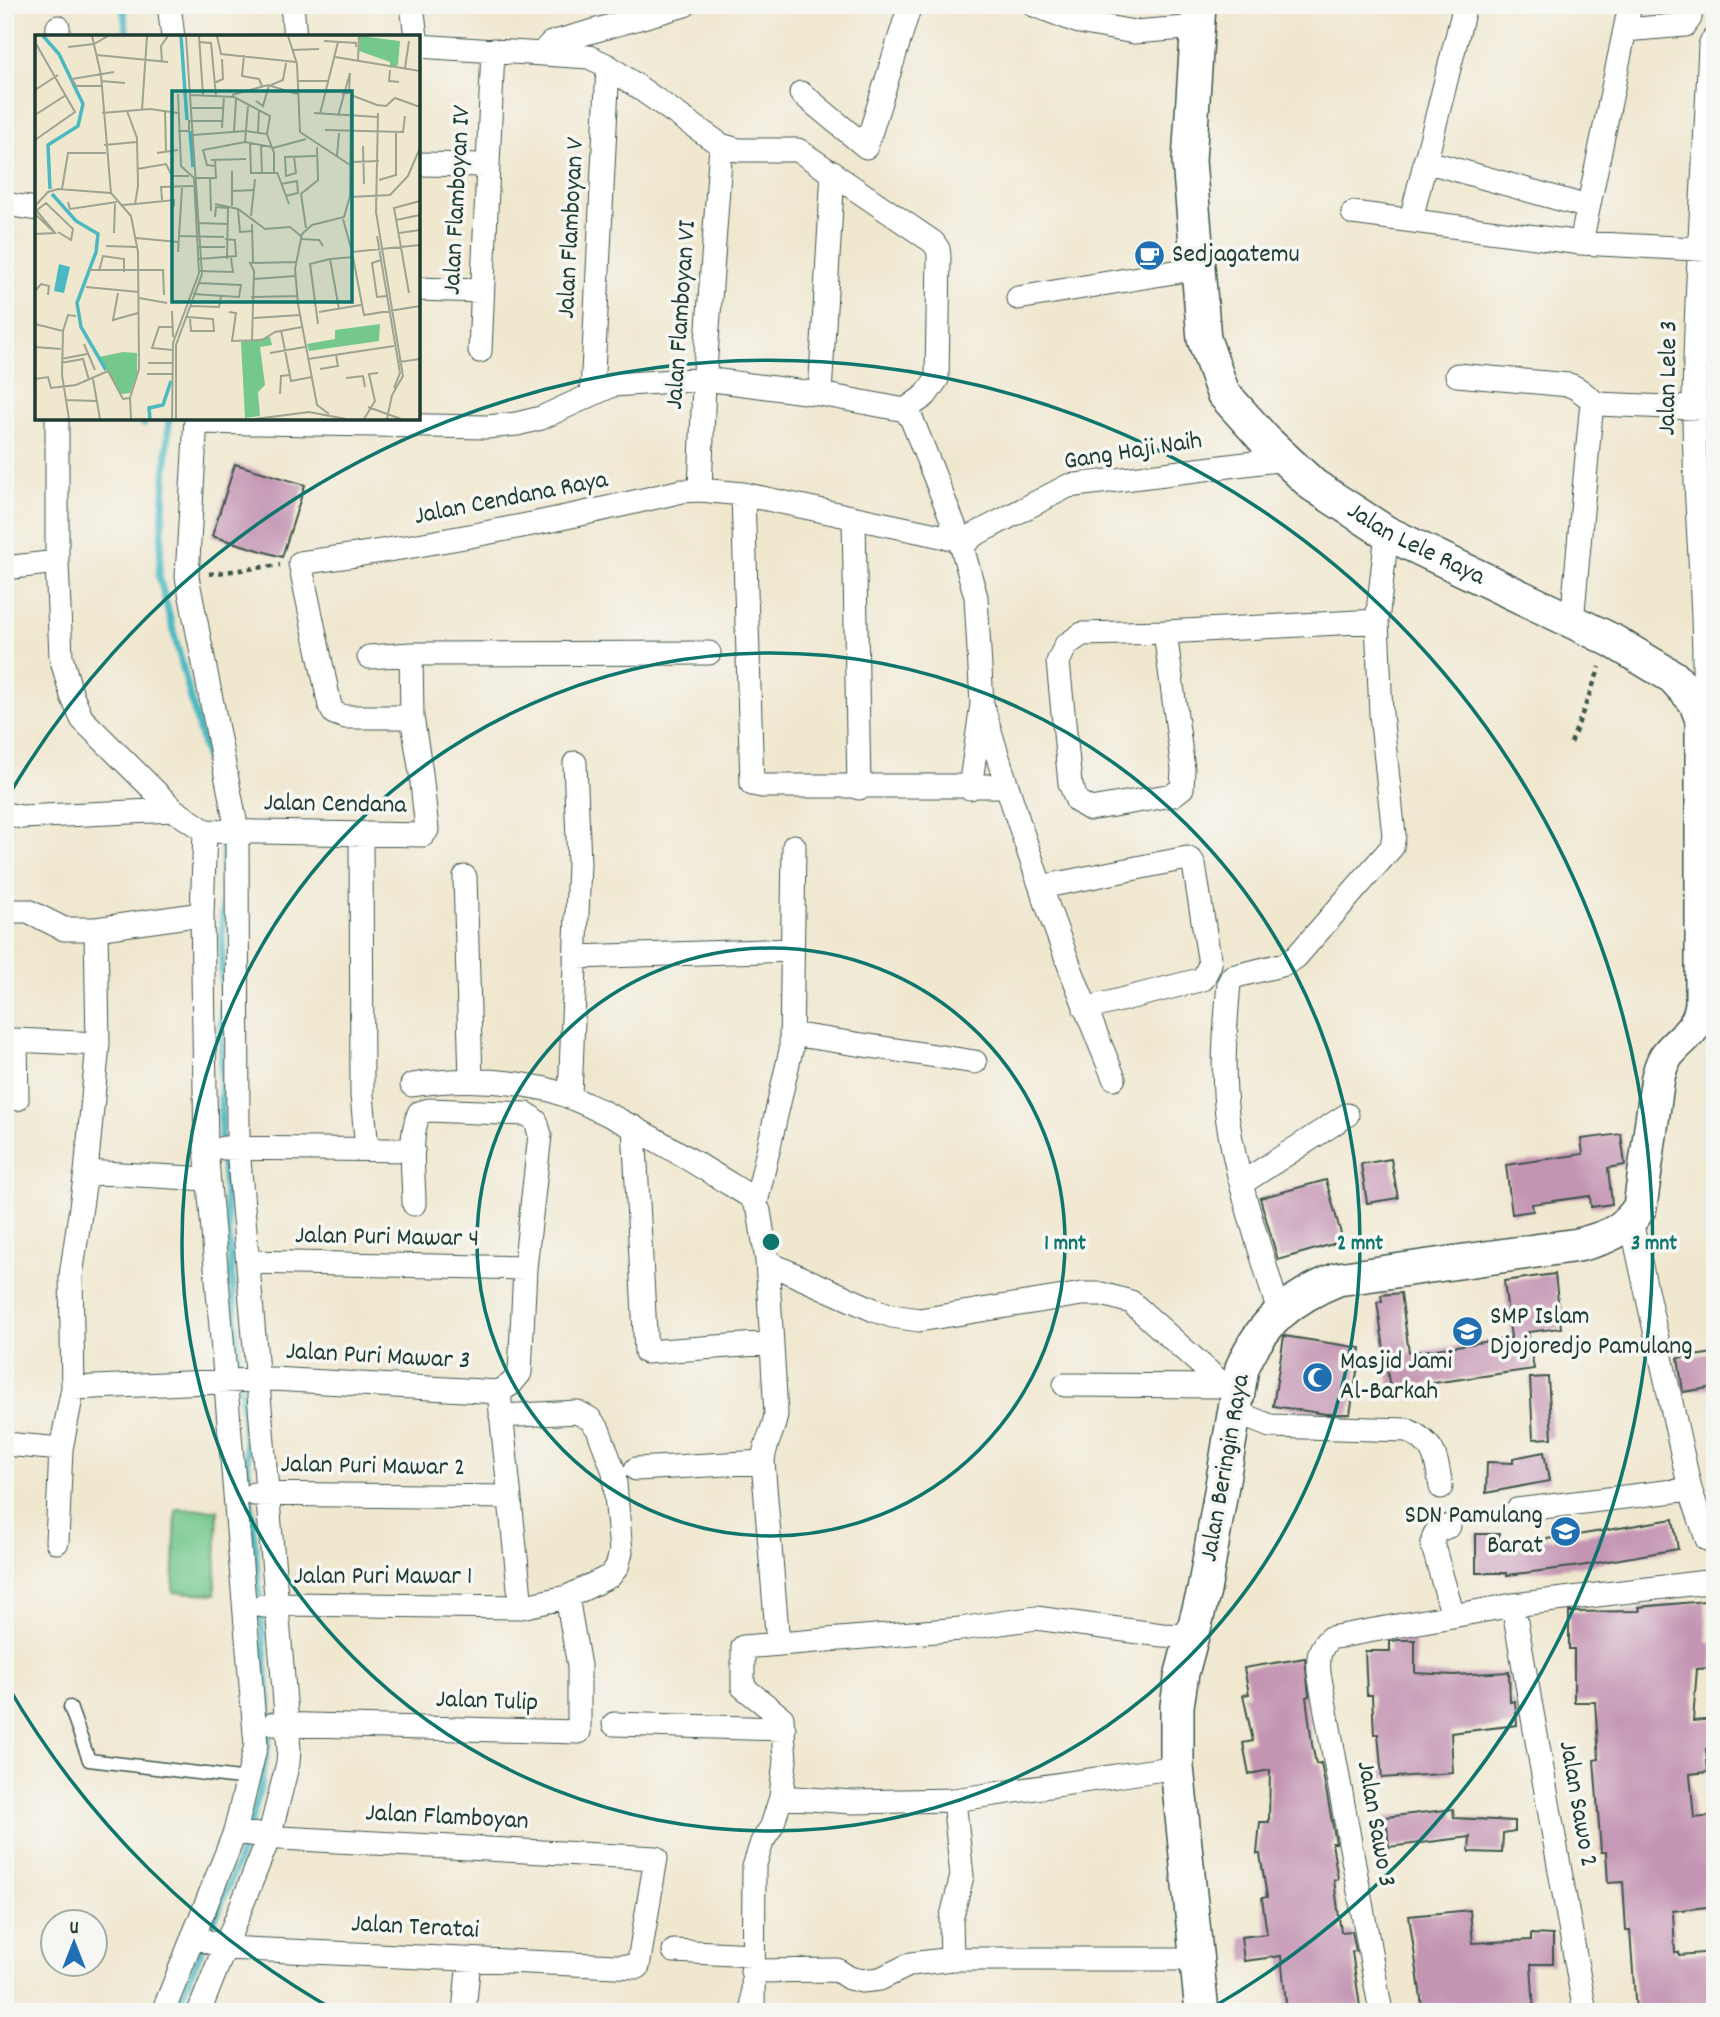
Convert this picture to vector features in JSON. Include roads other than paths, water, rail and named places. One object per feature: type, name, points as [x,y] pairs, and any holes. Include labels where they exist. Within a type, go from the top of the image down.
[{"type":"street","points":[[169,5],[173,35]]},
{"type":"street","points":[[292,5],[295,35]]},
{"type":"street","points":[[412,5],[415,35]]},
{"type":"street","points":[[542,53],[551,43],[685,5]]},
{"type":"street","points":[[801,93],[866,147],[910,5]]},
{"type":"street","points":[[1034,5],[1079,22],[1133,32],[1199,16]]},
{"type":"street","points":[[1411,219],[1465,5]]},
{"type":"street","points":[[1581,243],[1630,5]]},
{"type":"street","points":[[1625,30],[1685,25],[1690,18],[1691,5]]},
{"type":"street","name":"Jalan Lele Raya","points":[[1199,16],[1189,161],[1203,339],[1223,393],[1313,485],[1387,533],[1611,640],[1674,677],[1695,701],[1702,720],[1702,1004],[1707,1018]]},
{"type":"street","name":"Jalan Lele 3","points":[[1702,720],[1704,679],[1697,536],[1704,409],[1714,37]]},
{"type":"street","points":[[420,46],[589,57],[608,66],[722,145],[738,150],[798,150],[933,242],[938,249],[937,379],[926,395],[905,410]]},
{"type":"street","name":"Jalan Flamboyan IV","points":[[480,351],[486,165],[494,50]]},
{"type":"street","name":"Jalan Flamboyan V","points":[[592,393],[608,66]]},
{"type":"street","name":"Jalan Flamboyan VI","points":[[700,490],[722,145]]},
{"type":"street","points":[[1426,161],[1588,207]]},
{"type":"street","points":[[420,164],[486,165]]},
{"type":"street","points":[[820,394],[833,172]]},
{"type":"street","points":[[5,204],[35,209]]},
{"type":"street","points":[[1353,213],[1581,243],[1708,250]]},
{"type":"street","points":[[1018,298],[1198,268]]},
{"type":"street","points":[[420,289],[482,291]]},
{"type":"street","points":[[1457,375],[1569,385],[1580,389],[1598,404],[1704,409]]},
{"type":"street","points":[[199,2012],[269,1836],[288,1763],[272,1724],[242,1381],[208,1179],[222,1147],[221,831],[187,576],[196,420],[486,427],[541,418],[613,385],[705,379],[820,394],[905,410],[912,420],[961,543],[976,597],[982,704],[970,788]]},
{"type":"street","points":[[1572,622],[1592,401]]},
{"type":"street","points":[[57,420],[57,562],[61,657],[82,719],[174,810],[221,831]]},
{"type":"street","name":"Gang Haji Naih","points":[[961,543],[1068,486],[1285,459]]},
{"type":"street","name":"Jalan Cendana Raya","points":[[412,717],[345,717],[334,713],[330,706],[300,563],[381,552],[544,523],[682,491],[700,490],[743,494],[961,543]]},
{"type":"street","points":[[743,494],[752,784],[859,788],[1006,786]]},
{"type":"street","points":[[854,518],[859,788]]},
{"type":"street","points":[[1279,1313],[1242,1183],[1227,1108],[1223,1045],[1229,983],[1238,975],[1285,964],[1296,957],[1392,847],[1394,841],[1381,715],[1377,621],[1387,533]]},
{"type":"street","points":[[1715,534],[1715,565]]},
{"type":"street","points":[[5,568],[57,562]]},
{"type":"street","points":[[1165,632],[1183,769],[1182,788],[1173,795],[1090,809],[1077,801],[1070,783],[1058,662],[1066,645],[1082,634],[1377,621]]},
{"type":"street","points":[[369,657],[411,654],[709,653]]},
{"type":"street","name":"Jalan Cendana","points":[[221,831],[423,835],[427,830],[412,717],[411,654]]},
{"type":"street","points":[[982,704],[1006,786],[1041,887],[1085,1009],[1114,1078]]},
{"type":"street","points":[[570,1097],[579,863],[575,763]]},
{"type":"street","points":[[5,814],[22,817],[174,810]]},
{"type":"street","points":[[163,2012],[235,1832],[256,1745],[272,1724],[242,1381],[247,1262],[222,1147],[202,914],[221,831]]},
{"type":"street","points":[[361,833],[362,1095],[367,1149]]},
{"type":"street","points":[[756,1203],[791,1050],[793,846]]},
{"type":"street","points":[[1041,887],[1187,858],[1194,865],[1210,964],[1203,979],[1085,1009]]},
{"type":"street","points":[[464,877],[471,1079]]},
{"type":"street","points":[[5,911],[29,911],[64,929],[96,929],[202,914]]},
{"type":"street","points":[[57,1542],[61,1449],[73,1388],[71,1276],[86,1171],[98,1044],[96,929]]},
{"type":"street","points":[[575,957],[792,950]]},
{"type":"street","points":[[1707,1018],[1664,1058],[1658,1077],[1640,1207],[1631,1221],[1690,1489],[1707,1539],[1715,1542]]},
{"type":"street","points":[[792,1034],[975,1062]]},
{"type":"street","points":[[17,1099],[11,1040],[98,1044]]},
{"type":"street","points":[[429,1110],[419,1084],[471,1079],[546,1089],[570,1097],[634,1127],[751,1197],[756,1203],[767,1260],[776,1415],[774,1428],[765,1444],[763,1462],[778,1644]]},
{"type":"street","points":[[414,1205],[413,1150],[419,1112],[429,1110],[527,1114],[536,1121],[540,1135],[525,1268],[520,1373],[511,1384],[499,1392],[521,1606]]},
{"type":"street","points":[[1242,1183],[1347,1115]]},
{"type":"street","points":[[634,1127],[646,1352],[772,1343]]},
{"type":"street","points":[[222,1147],[413,1150]]},
{"type":"street","points":[[86,1171],[208,1179]]},
{"type":"street","name":"Jalan Beringin Raya","points":[[1202,2012],[1177,1766],[1177,1706],[1203,1591],[1232,1398],[1250,1349],[1279,1313],[1308,1291],[1338,1279],[1578,1245],[1611,1235],[1631,1221]]},
{"type":"street","points":[[767,1260],[874,1310],[919,1320],[1057,1297],[1102,1294],[1118,1297],[1131,1302],[1146,1314],[1232,1398],[1270,1426],[1407,1430],[1425,1438],[1436,1457],[1441,1487]]},
{"type":"street","name":"Jalan Puri Mawar 4","points":[[247,1262],[525,1268]]},
{"type":"street","name":"Jalan Puri Mawar 3","points":[[73,1388],[273,1379],[499,1392]]},
{"type":"street","points":[[1065,1385],[1232,1398]]},
{"type":"street","name":"Jalan Puri Mawar 1","points":[[262,1606],[521,1606],[567,1597],[610,1576],[617,1567],[621,1552],[614,1472],[598,1429],[590,1419],[577,1412],[501,1416]]},
{"type":"street","points":[[5,1444],[61,1449]]},
{"type":"street","points":[[636,1469],[763,1462]]},
{"type":"street","points":[[1517,1510],[1690,1489]]},
{"type":"street","name":"Jalan Puri Mawar 2","points":[[252,1494],[509,1497]]},
{"type":"street","points":[[1449,1526],[1435,1531],[1432,1536],[1453,1616],[1513,1605],[1715,1581]]},
{"type":"street","name":"Jalan Tulip","points":[[272,1724],[579,1732],[579,1666],[567,1597]]},
{"type":"street","name":"Jalan Sawo 2","points":[[1513,1605],[1585,2012]]},
{"type":"street","name":"Jalan Sawo 3","points":[[1381,2012],[1318,1659],[1321,1647],[1330,1638],[1453,1616]]},
{"type":"street","points":[[752,2012],[754,1867],[781,1797],[785,1760],[782,1718],[747,1692],[742,1682],[743,1647],[960,1629],[1036,1618],[1162,1635],[1191,1636]]},
{"type":"street","points":[[614,1724],[784,1730]]},
{"type":"street","points":[[781,1797],[852,1802],[954,1800],[1177,1766]]},
{"type":"street","points":[[951,1959],[951,1920],[962,1876],[954,1800]]},
{"type":"street","name":"Jalan Flamboyan","points":[[235,1832],[656,1858],[638,1967]]},
{"type":"street","name":"Jalan Teratai","points":[[193,1936],[225,1948],[638,1967]]},
{"type":"street","points":[[674,1951],[752,1963],[837,1970],[849,1978],[862,1981],[880,1979],[911,1964],[951,1959],[1196,1959]]},
{"type":"street","points":[[464,2012],[469,1959]]},
{"type":"lane","points":[[70,1707],[89,1760],[248,1779]]},
{"type":"waterway","points":[[123,5],[127,35]]},
{"type":"waterway","points":[[169,420],[159,576],[223,822],[221,1138],[270,1716],[259,1792],[248,1830],[236,1867],[175,2012]]},
{"type":"place","name":"Sedjagatemu","points":[[1149,255]]},
{"type":"place","name":"SMP Islam Djojoredjo Pamulang","points":[[1467,1332]]},
{"type":"place","name":"Masjid Jami Al-Barkah","points":[[1317,1377]]},
{"type":"place","name":"SDN Pamulang Barat","points":[[1566,1531]]}]
